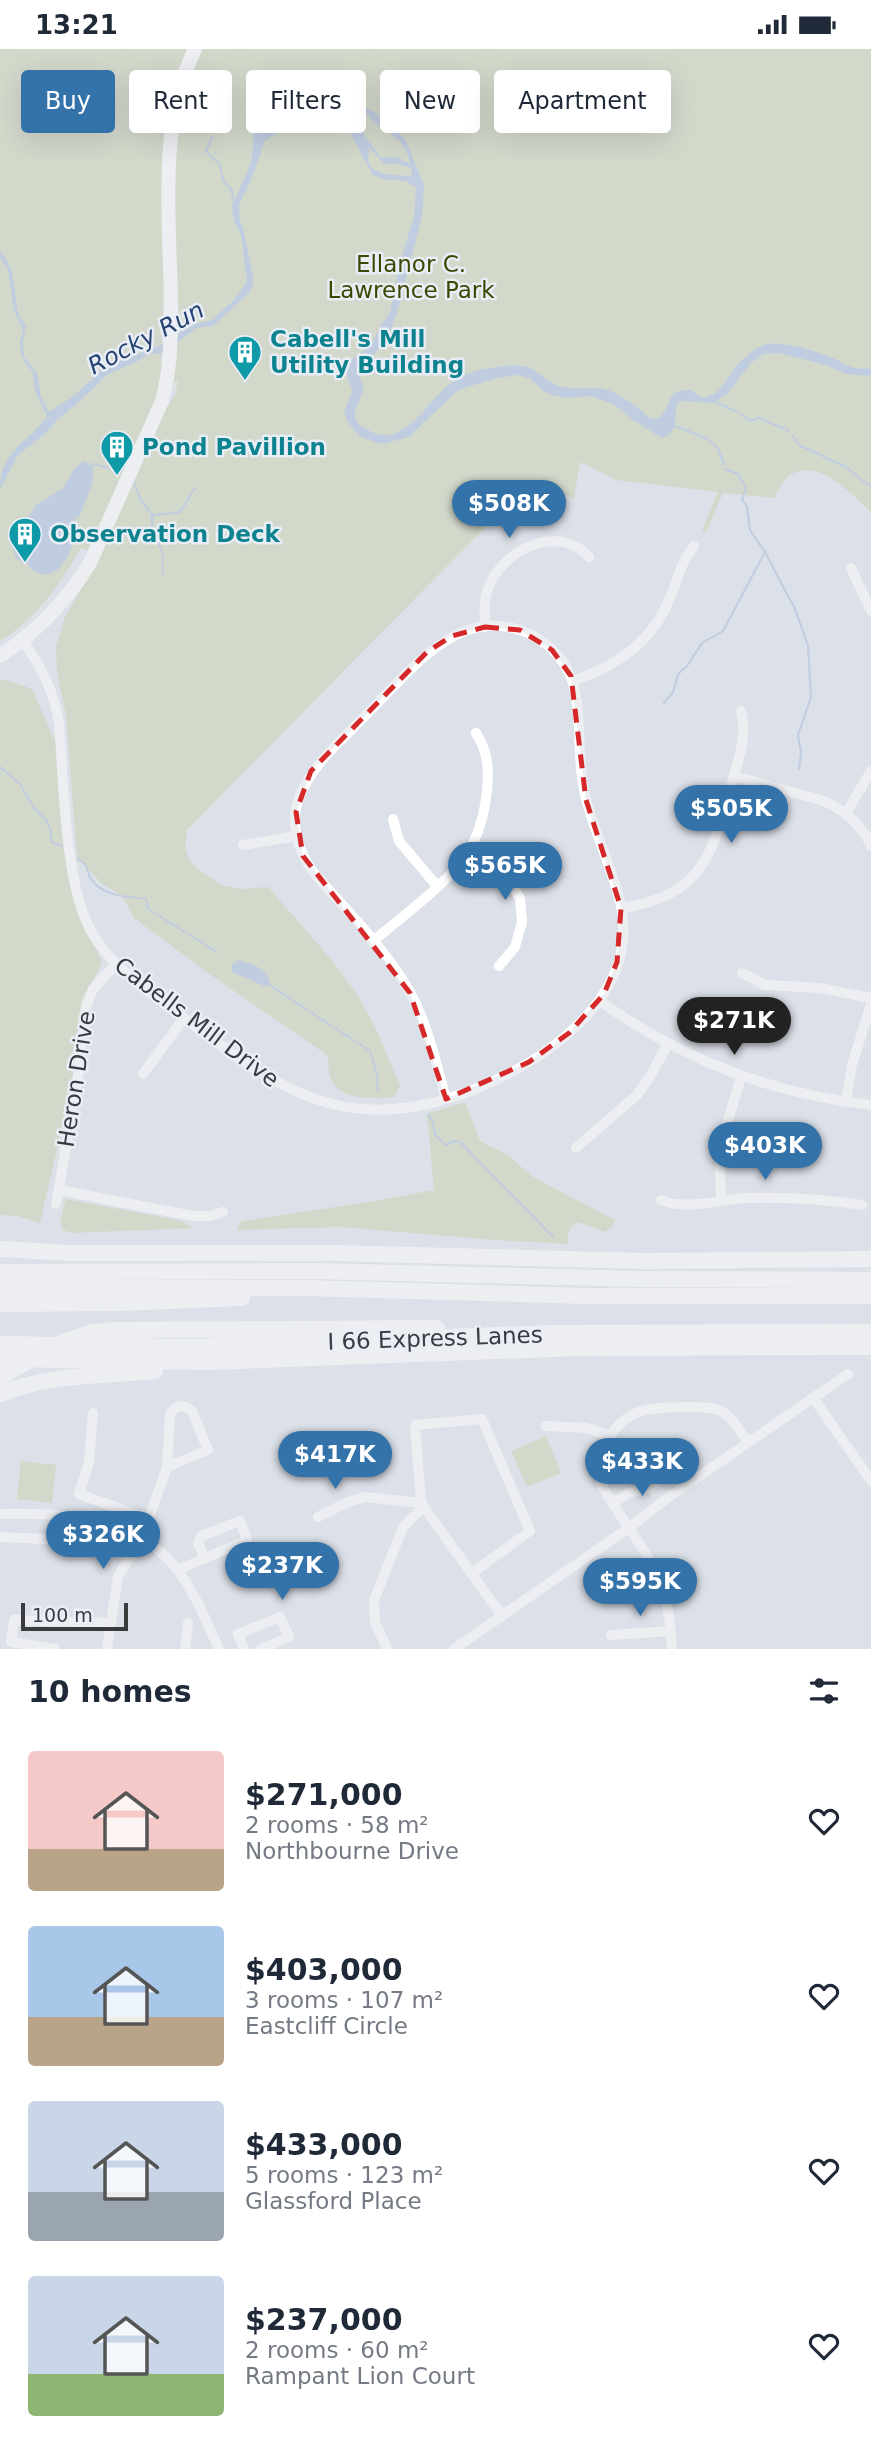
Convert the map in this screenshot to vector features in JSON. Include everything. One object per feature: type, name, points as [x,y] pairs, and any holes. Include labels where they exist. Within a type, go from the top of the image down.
[{"type":"highway","points":[[0,1242],[83,1253]]},
{"type":"highway","points":[[0,1249],[83,1253],[334,1253],[654,1261],[871,1259]]},
{"type":"highway","points":[[0,1272],[301,1271],[704,1280],[871,1280]]},
{"type":"highway","points":[[704,1280],[871,1272]]},
{"type":"highway","points":[[0,1287],[48,1282],[405,1282],[481,1276]]},
{"type":"highway","name":"I 66 Express Lanes","points":[[0,1287],[292,1287],[600,1296],[871,1296]]},
{"type":"highway","points":[[0,1304],[129,1303],[409,1290]]},
{"type":"highway","points":[[0,1376],[82,1335],[130,1330],[414,1328],[552,1333]]},
{"type":"highway","name":"I 66 Express Lanes","points":[[0,1344],[83,1347],[214,1346],[552,1333],[871,1332]]},
{"type":"highway","points":[[0,1359],[149,1362],[577,1348],[871,1347]]},
{"type":"highway","points":[[0,1394],[55,1379],[262,1360]]},
{"type":"main road","points":[[0,656],[23,641],[69,596],[90,563],[161,404],[167,380],[171,334],[169,213],[173,118],[179,87],[195,49]]},
{"type":"street","points":[[485,627],[484,605],[487,589],[498,571],[513,556],[539,543],[554,541],[568,542],[580,547],[589,557]]},
{"type":"street","points":[[572,681],[613,664],[645,638],[668,603],[682,561],[694,546]]},
{"type":"street","points":[[851,568],[871,611]]},
{"type":"street","name":"Cabells Mill Drive","points":[[23,641],[43,673],[58,714],[72,859],[81,906],[93,934],[116,964],[184,1018],[271,1080],[320,1101],[345,1107],[384,1110],[428,1104],[446,1098],[485,1085],[529,1062],[569,1033],[600,1001],[617,962],[622,933],[621,908],[584,791],[572,681],[562,660],[541,640],[520,630],[485,627],[459,633],[433,648],[323,758],[300,792],[296,812],[296,836],[303,856],[398,973],[417,1007],[446,1098]]},
{"type":"street","points":[[621,908],[644,905],[665,897],[687,883],[705,861],[716,838],[745,733],[741,711]]},
{"type":"street","points":[[372,941],[437,886],[469,851],[483,814],[488,782],[486,752],[476,733]]},
{"type":"street","points":[[846,813],[871,771]]},
{"type":"street","points":[[734,775],[824,801],[846,813],[862,829],[871,846]]},
{"type":"street","points":[[393,819],[399,841],[437,886]]},
{"type":"street","points":[[243,845],[296,836]]},
{"type":"street","points":[[469,851],[506,875],[520,898],[523,917],[515,947],[499,966]]},
{"type":"street","name":"Heron Drive","points":[[55,1204],[77,1085],[86,1007],[93,989],[116,964]]},
{"type":"street","points":[[742,973],[765,985],[820,988],[871,998]]},
{"type":"street","points":[[600,1001],[668,1044],[741,1077],[774,1087],[871,1105]]},
{"type":"street","points":[[846,1101],[852,1065],[871,1004]]},
{"type":"street","points":[[143,1074],[184,1018]]},
{"type":"street","points":[[576,1148],[637,1094],[668,1044]]},
{"type":"street","points":[[722,1199],[721,1144],[741,1077]]},
{"type":"street","points":[[59,1190],[193,1216],[205,1217],[223,1212]]},
{"type":"street","points":[[661,1200],[680,1205],[722,1199],[782,1198],[863,1205]]},
{"type":"street","points":[[454,1649],[848,1374]]},
{"type":"street","points":[[814,1399],[871,1481]]},
{"type":"street","points":[[107,1649],[118,1576],[142,1538],[167,1467],[170,1414],[174,1408],[187,1407],[192,1411],[208,1450],[167,1467]]},
{"type":"street","points":[[672,1649],[669,1610],[662,1585],[649,1557],[603,1488],[599,1466],[610,1436],[631,1415],[642,1411],[655,1408],[703,1407],[719,1410],[729,1417],[748,1442]]},
{"type":"street","points":[[93,1413],[89,1462],[79,1494],[149,1518]]},
{"type":"street","points":[[472,1573],[530,1531],[482,1419],[415,1426],[423,1504],[502,1616]]},
{"type":"street","points":[[546,1426],[587,1427],[610,1436]]},
{"type":"street","points":[[613,1503],[629,1493],[654,1485],[663,1477]]},
{"type":"street","points":[[318,1517],[365,1497],[423,1504]]},
{"type":"street","points":[[387,1649],[375,1622],[374,1600],[403,1527],[423,1504]]},
{"type":"street","points":[[0,1514],[88,1518],[142,1538],[178,1570],[219,1649]]},
{"type":"street","points":[[178,1570],[205,1559],[247,1540],[240,1521],[201,1536],[198,1543],[205,1559]]},
{"type":"street","points":[[0,1537],[108,1542],[131,1554]]},
{"type":"street","points":[[244,1649],[237,1634],[280,1617],[289,1637],[261,1649]]},
{"type":"street","points":[[55,1649],[11,1642],[14,1619],[111,1623]]},
{"type":"street","points":[[185,1649],[188,1623]]},
{"type":"street","points":[[611,1635],[671,1631]]},
{"type":"highlighted area","points":[[485,627],[520,630],[552,650],[571,676],[586,800],[621,908],[617,962],[604,994],[569,1033],[529,1062],[446,1099],[410,993],[303,856],[296,812],[311,771],[427,652],[452,636]]},
{"type":"green space","points":[[0,49],[191,49],[183,70],[129,70],[129,133],[177,133],[165,264],[161,371],[156,407],[91,551],[81,548],[46,600],[25,622],[0,641]]},
{"type":"green space","name":"Ellanor C. Lawrence Park","points":[[202,49],[871,49],[871,512],[834,480],[812,471],[790,475],[774,498],[723,493],[706,532],[702,531],[718,492],[616,480],[580,462],[574,498],[528,484],[187,830],[185,848],[190,862],[222,885],[242,889],[268,887],[341,972],[367,1011],[387,1053],[400,1086],[394,1098],[358,1097],[341,1091],[331,1079],[327,1055],[205,971],[134,918],[122,896],[101,883],[77,857],[66,715],[57,672],[56,647],[65,617],[100,556],[166,408],[175,395],[178,380],[172,383],[178,133],[232,133],[232,70],[193,70]]},
{"type":"green space","points":[[4,679],[32,689],[53,737],[57,738],[62,826],[71,892],[79,919],[102,961],[82,1000],[71,1088],[40,1223],[18,1216],[0,1215],[0,681]]},
{"type":"green space","points":[[465,1102],[480,1141],[508,1155],[533,1177],[615,1220],[611,1228],[605,1232],[578,1222],[569,1231],[568,1244],[341,1227],[238,1230],[242,1221],[434,1190],[427,1114]]},
{"type":"green space","points":[[66,1199],[177,1220],[195,1228],[71,1233],[63,1230],[60,1220]]},
{"type":"green space","points":[[546,1436],[561,1473],[527,1487],[511,1451]]},
{"type":"green space","points":[[21,1461],[56,1465],[52,1503],[17,1499]]},
{"type":"water","points":[[366,107],[380,116],[380,127],[366,112]]},
{"type":"water","points":[[276,133],[265,141],[239,204],[240,221],[253,276],[249,293],[213,326],[196,328],[166,352],[147,355],[107,375],[47,432],[18,455],[0,489],[1,476],[10,456],[47,416],[35,391],[33,372],[21,354],[23,330],[14,310],[8,269],[1,261],[0,249],[12,271],[18,314],[26,326],[24,357],[37,373],[41,397],[49,412],[72,397],[105,367],[166,343],[191,325],[212,320],[235,299],[247,281],[241,234],[234,221],[232,206],[251,163],[254,135]]},
{"type":"water","points":[[350,133],[363,133],[381,158],[396,157],[410,164],[403,145],[389,133],[399,133],[406,141],[424,185],[422,217],[396,317],[383,345],[358,369],[363,389],[356,408],[356,420],[379,435],[390,435],[409,425],[455,381],[478,370],[501,366],[526,367],[562,387],[606,389],[650,418],[657,419],[677,392],[692,390],[699,396],[712,395],[744,358],[761,346],[769,344],[798,347],[852,367],[871,369],[871,376],[846,374],[826,365],[779,353],[763,354],[751,363],[728,393],[714,403],[677,403],[673,429],[662,438],[615,405],[591,396],[567,398],[552,395],[543,391],[531,379],[518,375],[493,379],[458,390],[409,437],[382,444],[360,437],[347,421],[344,412],[352,392],[346,371],[353,358],[371,347],[390,312],[399,267],[414,216],[416,188],[406,181],[383,179],[373,175]],"holes":[[[370,148],[384,164],[412,168],[411,176],[374,170],[368,158]]]},
{"type":"water","points":[[84,461],[92,465],[93,478],[79,517],[76,517],[74,524],[77,525],[68,555],[56,571],[39,573],[28,567],[29,564],[16,559],[12,542],[36,505],[63,488],[75,468]]},
{"type":"water","points":[[238,960],[263,970],[270,984],[264,986],[232,972],[232,965]]},
{"type":"waterway","points":[[212,137],[206,151],[219,164],[234,202]]},
{"type":"waterway","points":[[716,402],[750,421],[759,418],[789,431]]},
{"type":"waterway","points":[[675,426],[708,439],[717,447],[724,464]]},
{"type":"waterway","points":[[792,435],[799,445],[846,467],[871,487]]},
{"type":"waterway","points":[[92,464],[124,471]]},
{"type":"waterway","points":[[725,469],[738,474],[746,488],[742,500],[747,506],[750,530],[765,552],[795,609],[808,646],[811,697],[798,735],[801,753],[799,769]]},
{"type":"waterway","points":[[133,480],[141,501],[152,514],[152,525],[163,555]]},
{"type":"waterway","points":[[154,515],[180,512],[195,488]]},
{"type":"waterway","points":[[664,703],[673,692],[678,674],[687,666],[702,643],[723,631],[765,552]]},
{"type":"waterway","points":[[163,559],[164,574]]},
{"type":"waterway","points":[[0,767],[20,784],[34,808],[46,820],[52,842],[63,846]]},
{"type":"waterway","points":[[78,859],[85,864],[90,877],[100,888],[115,894],[146,899],[148,909],[217,952]]},
{"type":"waterway","points":[[268,984],[370,1051],[377,1074],[378,1091]]},
{"type":"waterway","points":[[429,1115],[435,1135],[446,1145],[454,1141],[460,1142],[554,1238]]},
{"type":"place","name":"Cabell's Mill Utility Building","points":[[245,382]]},
{"type":"place","name":"Pond Pavillion","points":[[117,477]]},
{"type":"place","name":"Observation Deck","points":[[25,564]]},
{"type":"water label","name":"Rocky Run","points":[[146,338]]}]
